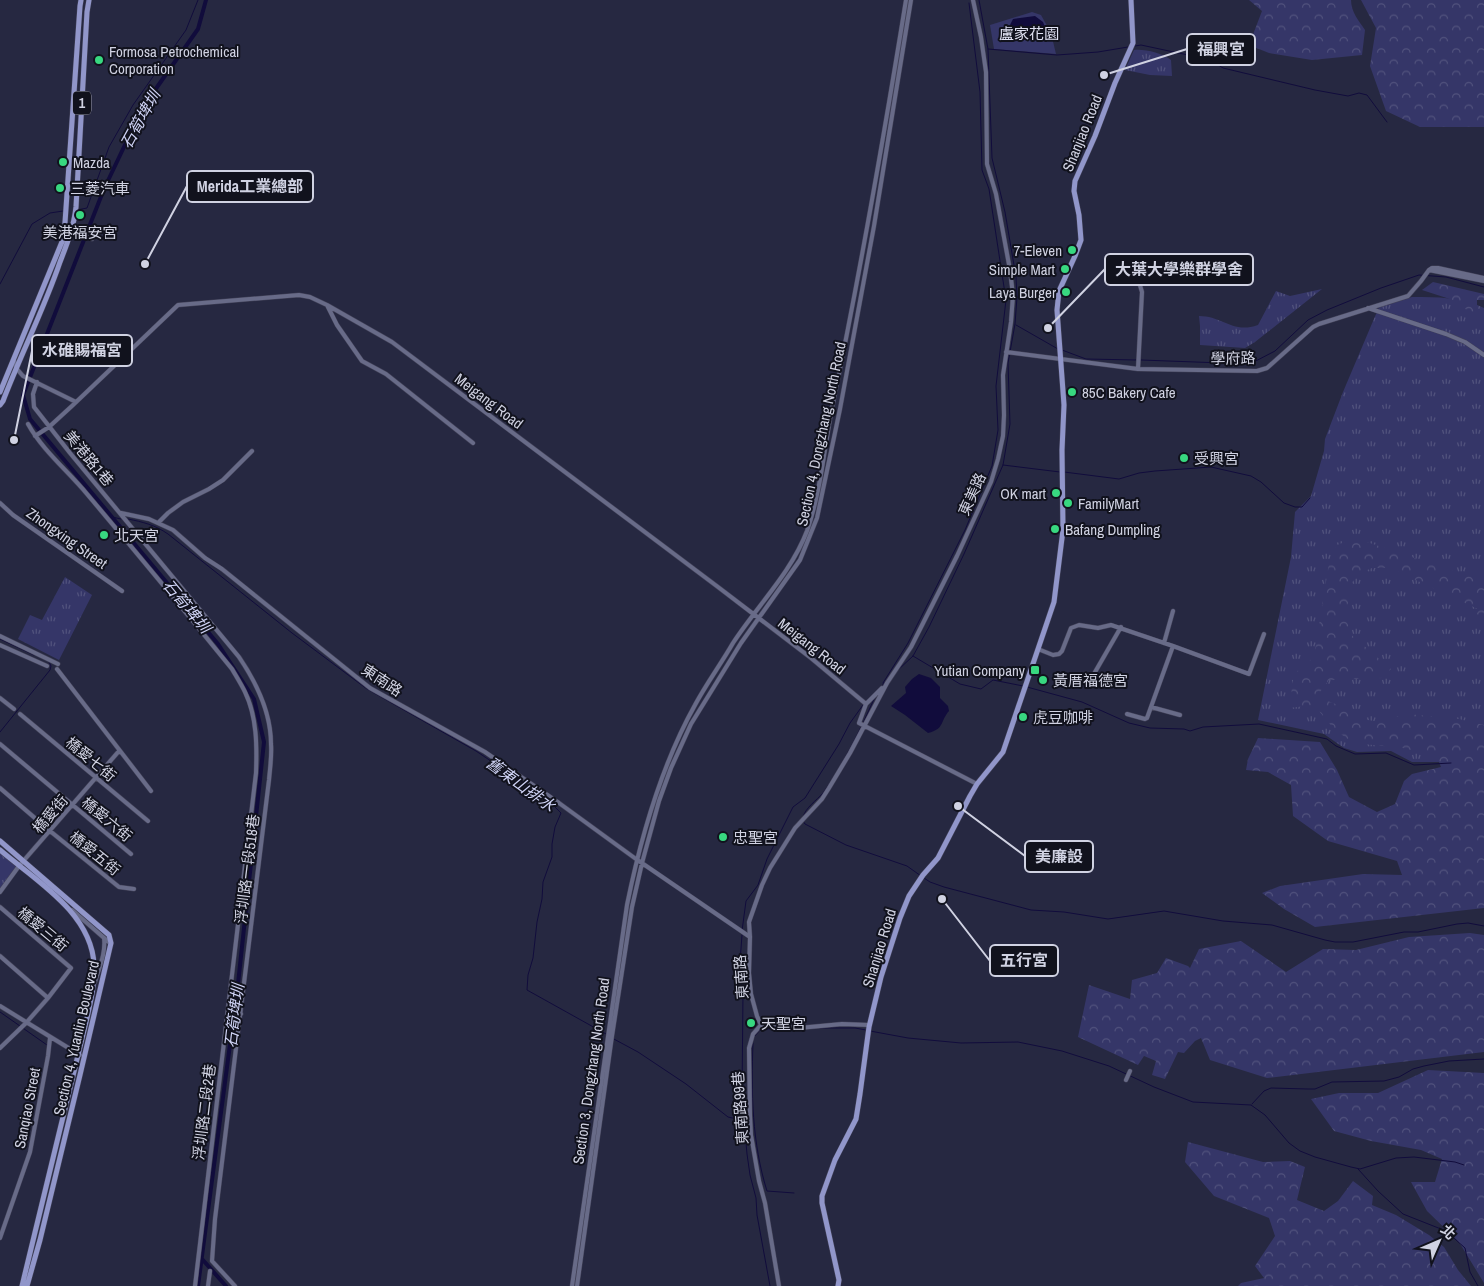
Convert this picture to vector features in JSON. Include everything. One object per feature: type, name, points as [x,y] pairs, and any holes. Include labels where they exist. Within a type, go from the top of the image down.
[{"type":"main road","name":"1","points":[[0,392],[64,238],[81,0]]},
{"type":"main road","name":"1","points":[[0,405],[56,275],[72,230],[76,207],[89,0]]},
{"type":"main road","name":"Shanjiao Road","points":[[838,1286],[839,1280],[822,1196],[836,1160],[856,1120],[867,1035],[881,977],[909,896],[938,858],[978,784],[1003,752],[1054,602],[1063,530],[1064,405],[1057,310],[1059,291],[1076,256],[1081,240],[1079,215],[1074,191],[1076,181],[1132,45],[1131,0]]},
{"type":"main road","name":"Section 4, Yuanlin Boulevard","points":[[0,841],[109,935],[110,944],[40,1240],[23,1286]]},
{"type":"main road","name":"Section 4, Yuanlin Boulevard","points":[[0,850],[66,905],[80,922],[92,950],[94,964],[93,990],[82,1056]]},
{"type":"street","name":"Section 4, Dongzhang North Road","points":[[636,859],[654,798],[695,703],[753,615],[795,558],[807,530],[816,500],[839,378],[889,106],[906,0]]},
{"type":"street","name":"Section 4, Dongzhang North Road","points":[[642,863],[659,801],[683,741],[741,643],[800,560],[817,518],[874,226],[911,0]]},
{"type":"street","name":"東美路","points":[[887,683],[911,647],[957,556],[991,482],[1003,436],[1002,375],[1011,322],[1013,295],[996,194],[987,164],[986,72],[973,0]]},
{"type":"street","points":[[72,230],[92,239]]},
{"type":"street","name":"學府路","points":[[1006,352],[1060,357],[1138,369],[1257,371],[1267,368],[1313,327],[1408,296],[1432,268],[1484,280]]},
{"type":"street","points":[[1136,272],[1142,292],[1138,369]]},
{"type":"street","name":"Meigang Road","points":[[35,436],[49,427],[178,305],[299,295],[310,298],[327,305],[392,342],[811,658],[864,702]]},
{"type":"street","points":[[327,305],[337,325],[362,361],[386,374],[473,443]]},
{"type":"street","points":[[1368,308],[1446,334],[1465,342],[1484,355]]},
{"type":"street","points":[[14,357],[16,368],[26,377],[76,402]]},
{"type":"street","points":[[839,378],[845,379]]},
{"type":"street","name":"美港路1巷","points":[[35,381],[34,407],[124,518]]},
{"type":"street","name":"浮圳路二段2巷","points":[[28,424],[35,436],[87,494],[232,669],[246,694],[256,731],[256,772],[195,1286]]},
{"type":"street","points":[[121,513],[149,519],[158,523],[184,502],[223,480],[252,450]]},
{"type":"street","name":"Zhongxing Street","points":[[0,503],[13,515],[122,591]]},
{"type":"street","name":"浮圳路一段518巷","points":[[124,518],[247,668],[262,702],[270,734],[269,780],[215,1219],[212,1260],[235,1286]]},
{"type":"street","name":"東南路","points":[[158,523],[174,530],[205,558],[222,569],[370,688],[485,752],[750,937]]},
{"type":"street","points":[[180,607],[190,598]]},
{"type":"street","points":[[1164,643],[1173,610]]},
{"type":"street","points":[[1038,649],[1053,655],[1059,654],[1062,651],[1069,631],[1078,625],[1098,628],[1111,625],[1249,674],[1264,634]]},
{"type":"street","points":[[1087,686],[1121,627]]},
{"type":"street","points":[[0,636],[58,664]]},
{"type":"street","points":[[0,645],[47,666]]},
{"type":"street","points":[[1127,714],[1147,718],[1173,646]]},
{"type":"street","points":[[57,669],[151,791]]},
{"type":"street","points":[[887,683],[864,702],[859,723],[978,784]]},
{"type":"street","points":[[863,726],[887,683]]},
{"type":"street","points":[[0,698],[14,709]]},
{"type":"street","points":[[1151,707],[1180,715]]},
{"type":"street","name":"橋愛七街","points":[[20,714],[148,821]]},
{"type":"street","name":"東南路","points":[[761,1025],[751,994],[748,922],[770,868],[794,828],[822,799],[850,753],[863,726]]},
{"type":"street","name":"橋愛六街","points":[[0,744],[131,854]]},
{"type":"street","name":"橋愛街","points":[[0,892],[19,866],[119,751]]},
{"type":"street","name":"橋愛五街","points":[[0,788],[119,887],[134,889]]},
{"type":"street","name":"Section 3, Dongzhang North Road","points":[[572,1286],[627,905],[636,859]]},
{"type":"street","name":"Section 3, Dongzhang North Road","points":[[577,1286],[632,907],[642,863]]},
{"type":"street","points":[[66,905],[110,944]]},
{"type":"street","name":"橋愛三街","points":[[0,907],[71,968],[48,998]]},
{"type":"street","points":[[93,990],[105,945],[104,938]]},
{"type":"street","points":[[0,956],[48,998],[0,1048]]},
{"type":"street","points":[[0,1006],[23,1025],[82,1056]]},
{"type":"street","points":[[228,1010],[241,1014]]},
{"type":"street","points":[[227,1017],[240,1021]]},
{"type":"street","points":[[761,1025],[799,1028],[842,1024],[869,1026]]},
{"type":"street","name":"東南路99巷","points":[[761,1025],[753,1034],[749,1048],[750,1115],[779,1286]]},
{"type":"street","name":"Sanqiao Street","points":[[0,1238],[30,1152],[50,1038]]},
{"type":"street","points":[[1126,1080],[1130,1071]]},
{"type":"street","points":[[208,1286],[210,1271]]},
{"type":"green space","points":[[1249,0],[1351,0],[1354,12],[1365,30],[1362,55],[1312,60],[1269,53],[1249,45],[1262,11]]},
{"type":"green space","points":[[1361,0],[1484,0],[1484,127],[1420,127],[1386,111],[1370,66],[1376,28]]},
{"type":"green space","name":"盧家花園","points":[[1032,12],[1041,15],[1051,33],[1056,54],[994,49],[990,25]]},
{"type":"green space","points":[[1134,50],[1153,52],[1171,60],[1172,76],[1150,75],[1125,70]]},
{"type":"green space","points":[[1433,282],[1484,294],[1484,300],[1477,300],[1477,311],[1472,316],[1459,302],[1422,290]]},
{"type":"green space","points":[[1322,289],[1245,348],[1200,345],[1199,316],[1215,319],[1234,326],[1249,327],[1258,325],[1276,291],[1290,296]]},
{"type":"green space","points":[[1412,297],[1458,300],[1484,308],[1484,765],[1453,762],[1412,762],[1391,751],[1357,752],[1344,748],[1324,734],[1258,720],[1291,557],[1295,512],[1311,496],[1324,451],[1325,439],[1379,307]]},
{"type":"green space","points":[[1355,538],[1462,574],[1484,579],[1484,617],[1474,613],[1480,610],[1390,568],[1372,568],[1360,573],[1348,587],[1348,632],[1391,669],[1382,678],[1329,680],[1320,692],[1323,699],[1360,714],[1362,719],[1374,721],[1407,714],[1459,719],[1484,725],[1484,908],[1315,927],[1284,909],[1262,893],[1280,886],[1363,874],[1402,875],[1397,861],[1328,841],[1293,816],[1291,785],[1268,772],[1246,770],[1248,759],[1258,738],[1320,742],[1337,770],[1349,797],[1377,812],[1395,804],[1404,781],[1412,774],[1441,767],[1437,757],[1403,748],[1353,743],[1334,729],[1314,705],[1289,708],[1294,674],[1314,657],[1329,563],[1337,545]]},
{"type":"green space","points":[[65,577],[92,595],[59,660],[18,639],[30,615],[42,620]]},
{"type":"green space","points":[[0,850],[19,866],[0,892]]},
{"type":"green space","points":[[1470,933],[1484,935],[1484,1052],[1267,1078],[1210,1060],[1201,1038],[1195,1041],[1184,1053],[1178,1052],[1165,1079],[1152,1075],[1156,1061],[1144,1056],[1138,1065],[1078,1037],[1089,985],[1130,999],[1132,980],[1157,973],[1166,958],[1190,968],[1199,949],[1241,941],[1286,972],[1323,949],[1356,950],[1409,937]]},
{"type":"green space","points":[[1428,1070],[1484,1073],[1484,1283],[1459,1242],[1427,1211],[1411,1182],[1435,1182],[1442,1159],[1421,1150],[1371,1141],[1334,1131],[1311,1099],[1339,1093],[1378,1093]]},
{"type":"green space","points":[[1188,1142],[1263,1162],[1290,1161],[1305,1167],[1297,1200],[1324,1211],[1338,1201],[1353,1181],[1373,1196],[1372,1205],[1396,1215],[1429,1235],[1444,1247],[1458,1270],[1471,1286],[1238,1286],[1241,1283],[1264,1278],[1255,1266],[1275,1236],[1269,1218],[1214,1196],[1185,1162]]},
{"type":"shaded area","points":[[1035,16],[1043,22],[1046,30],[1017,40],[1011,34],[1009,27],[1013,19]]},
{"type":"shaded area","points":[[919,674],[931,678],[940,687],[940,698],[948,706],[949,711],[940,727],[928,733],[891,706],[906,693],[905,687]]},
{"type":"waterway","points":[[77,210],[87,208],[109,147],[133,105],[186,30],[198,0]]},
{"type":"waterway","name":"石筍埤圳","points":[[198,1286],[238,984],[264,742],[254,699],[218,644],[30,419],[23,395],[104,189],[143,107],[198,29],[206,0]]},
{"type":"waterway","points":[[898,670],[913,656],[964,554],[1003,465],[1010,424],[1008,363],[1015,324],[1016,277],[1005,212],[992,158],[988,49],[979,0]]},
{"type":"waterway","points":[[883,683],[908,643],[965,530],[992,466],[998,430],[996,386],[1006,300],[989,189],[982,170],[980,92],[969,3]]},
{"type":"waterway","points":[[1135,46],[1141,45],[1209,59],[1223,68],[1315,90],[1348,96],[1359,93],[1367,95],[1387,122]]},
{"type":"waterway","points":[[988,49],[1057,55],[1098,52],[1128,47]]},
{"type":"waterway","points":[[0,284],[32,224],[50,213],[63,211]]},
{"type":"waterway","points":[[1141,360],[1250,364],[1275,351],[1308,320],[1327,310],[1381,288],[1419,275],[1446,277],[1484,287]]},
{"type":"waterway","points":[[1016,325],[1058,349]]},
{"type":"waterway","points":[[1062,350],[1086,359],[1137,360]]},
{"type":"waterway","points":[[1003,465],[1060,472]]},
{"type":"waterway","points":[[1064,472],[1119,479],[1139,473],[1211,467],[1251,476],[1261,482],[1284,503],[1295,507],[1302,507],[1310,498]]},
{"type":"waterway","name":"舊東山排水","points":[[112,517],[121,519]]},
{"type":"waterway","name":"舊東山排水","points":[[128,519],[149,524],[168,534],[292,633],[367,689],[476,751],[546,798],[561,813],[555,827],[552,857],[543,882],[542,899],[527,990],[606,1034]]},
{"type":"waterway","points":[[0,639],[34,655]]},
{"type":"waterway","points":[[913,656],[960,684],[981,689],[993,680],[1023,686]]},
{"type":"waterway","points":[[0,732],[50,670],[49,662]]},
{"type":"waterway","points":[[881,687],[886,681]]},
{"type":"waterway","points":[[866,701],[880,687]]},
{"type":"waterway","points":[[1027,687],[1082,702],[1129,723],[1150,728],[1184,729],[1190,731],[1203,727],[1259,724],[1327,739],[1336,746],[1355,754],[1386,753],[1414,765],[1451,763]]},
{"type":"waterway","points":[[863,723],[875,697]]},
{"type":"waterway","points":[[742,931],[746,901],[758,885],[767,859],[793,807],[805,798],[850,723],[863,705]]},
{"type":"waterway","points":[[803,817],[806,810],[823,793],[834,777],[861,727]]},
{"type":"waterway","points":[[803,821],[805,824],[846,845],[907,866],[921,876]]},
{"type":"waterway","points":[[924,878],[944,887],[1031,910],[1064,912],[1108,919],[1164,911],[1223,921],[1272,925],[1335,942],[1353,942],[1457,924],[1468,923],[1484,926]]},
{"type":"waterway","points":[[742,935],[739,976],[743,991],[742,1099],[750,1175],[756,1198],[757,1215],[770,1286]]},
{"type":"waterway","points":[[0,1012],[47,1045]]},
{"type":"waterway","points":[[754,1037],[760,1030],[774,1028]]},
{"type":"waterway","points":[[820,1028],[855,1028],[866,1030]]},
{"type":"waterway","points":[[870,1031],[908,1038],[961,1043],[1018,1042],[1062,1051],[1109,1066],[1154,1087],[1193,1102],[1251,1105],[1265,1115],[1289,1143],[1300,1151],[1351,1167],[1360,1169],[1396,1158],[1414,1157],[1455,1162],[1464,1165]]},
{"type":"waterway","name":"舊東山排水","points":[[612,1038],[638,1052],[686,1084],[728,1117],[737,1119],[748,1117]]},
{"type":"waterway","points":[[753,1043],[752,1080],[755,1136],[762,1173],[767,1191],[794,1193]]},
{"type":"waterway","points":[[1252,1104],[1264,1091],[1271,1088],[1315,1089],[1332,1082],[1384,1081],[1399,1077],[1413,1069],[1424,1066],[1449,1061],[1484,1059]]},
{"type":"waterway","points":[[1358,1169],[1403,1214],[1446,1231],[1465,1248],[1470,1272],[1478,1286]]},
{"type":"waterway","points":[[202,1259],[226,1286]]},
{"type":"place","name":"Formosa Petrochemical Corporation","points":[[99,60]]},
{"type":"place","name":"福興宮","points":[[1104,75]]},
{"type":"place","name":"Mazda","points":[[63,162]]},
{"type":"place","name":"三菱汽車","points":[[60,188]]},
{"type":"place","name":"美港福安宮","points":[[80,215]]},
{"type":"place","name":"7-Eleven","points":[[1072,250]]},
{"type":"place","name":"Merida工業總部","points":[[145,264]]},
{"type":"place","name":"Simple Mart","points":[[1065,269]]},
{"type":"place","name":"Laya Burger","points":[[1066,292]]},
{"type":"place","name":"大葉大學樂群學舍","points":[[1048,328]]},
{"type":"place","name":"85C Bakery Cafe","points":[[1072,392]]},
{"type":"place","name":"水碓賜福宮","points":[[14,440]]},
{"type":"place","name":"受興宮","points":[[1184,458]]},
{"type":"place","name":"OK mart","points":[[1056,493]]},
{"type":"place","name":"FamilyMart","points":[[1068,503]]},
{"type":"place","name":"Bafang Dumpling","points":[[1055,529]]},
{"type":"place","name":"北天宮","points":[[104,535]]},
{"type":"place","name":"Yutian Company","points":[[1035,670]]},
{"type":"place","name":"黃厝福德宮","points":[[1043,680]]},
{"type":"place","name":"虎豆咖啡","points":[[1023,717]]},
{"type":"place","name":"美廉設","points":[[958,806]]},
{"type":"place","name":"忠聖宮","points":[[723,837]]},
{"type":"place","name":"五行宮","points":[[942,899]]},
{"type":"place","name":"天聖宮","points":[[751,1023]]}]
